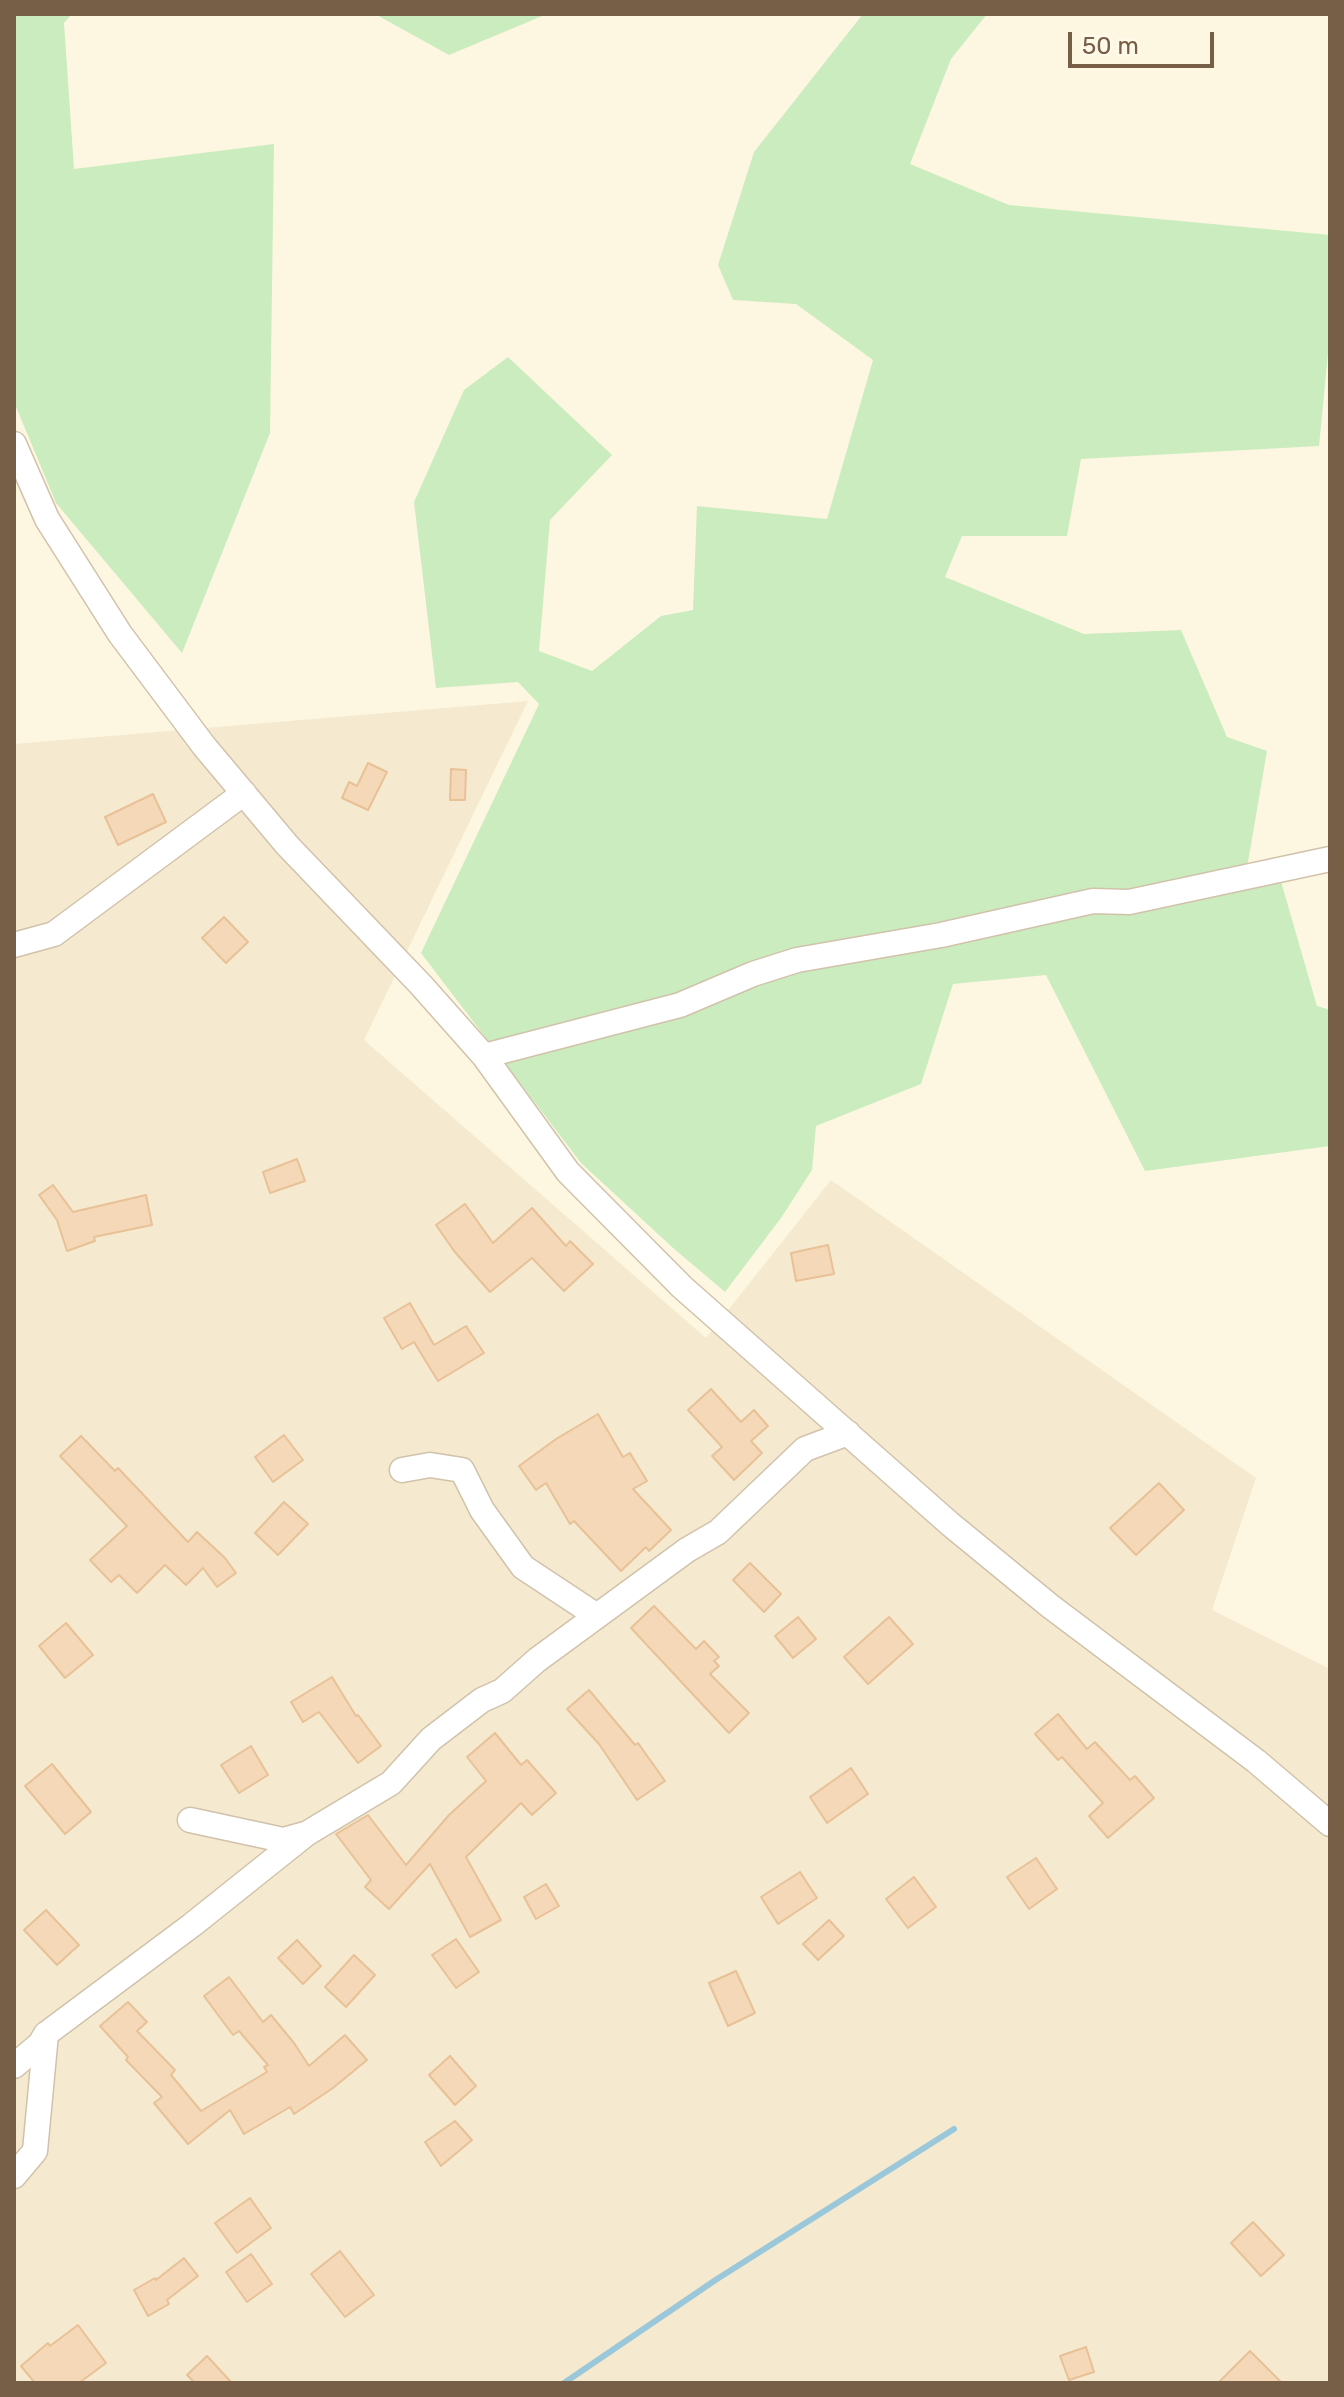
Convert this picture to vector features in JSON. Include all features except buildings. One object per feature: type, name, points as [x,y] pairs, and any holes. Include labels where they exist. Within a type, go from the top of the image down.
[{"type":"street","points":[[14,444],[47,519],[120,634],[204,746],[287,845],[421,985],[484,1056],[568,1172],[682,1287],[950,1524],[1050,1606],[1256,1761],[1330,1824]]},
{"type":"street","points":[[14,945],[54,934],[244,793]]},
{"type":"street","points":[[484,1056],[680,1005],[753,974],[797,960],[941,935],[1093,901],[1129,902],[1330,859]]},
{"type":"street","points":[[805,1449],[816,1407]]},
{"type":"street","points":[[14,2066],[40,2044],[46,2034],[192,1925],[306,1834],[391,1783],[431,1739],[482,1700],[502,1691],[537,1660],[687,1550],[718,1532],[805,1449],[848,1433]]},
{"type":"street","points":[[402,1470],[430,1465],[462,1470],[482,1510],[523,1567],[597,1616]]},
{"type":"street","points":[[190,1820],[283,1840],[306,1834]]},
{"type":"street","points":[[14,2176],[35,2151],[46,2034]]},
{"type":"shaded area","points":[[528,701],[364,1040],[706,1338],[831,1180],[1256,1478],[1212,1610],[1330,1669],[1330,2383],[14,2383],[14,744]]},
{"type":"green space","points":[[14,14],[72,14],[64,23],[74,169],[274,144],[270,433],[182,653],[56,503],[14,402]]},
{"type":"green space","points":[[375,14],[547,14],[449,55]]},
{"type":"green space","points":[[863,14],[987,14],[951,59],[910,164],[1009,205],[1330,235],[1330,333],[1319,446],[1081,459],[1067,536],[962,536],[945,577],[1084,634],[1181,630],[1227,737],[1267,751],[1247,868],[1280,878],[1317,1006],[1330,1010],[1330,1146],[1145,1171],[1046,975],[953,984],[921,1084],[816,1126],[812,1170],[781,1218],[725,1292],[581,1163],[421,953],[539,704],[518,682],[436,688],[414,502],[464,390],[508,357],[612,455],[550,520],[539,651],[592,671],[661,616],[693,610],[697,506],[827,519],[873,360],[796,304],[733,300],[718,265],[754,152]]},
{"type":"waterway","points":[[564,2383],[717,2279],[954,2129]]}]
